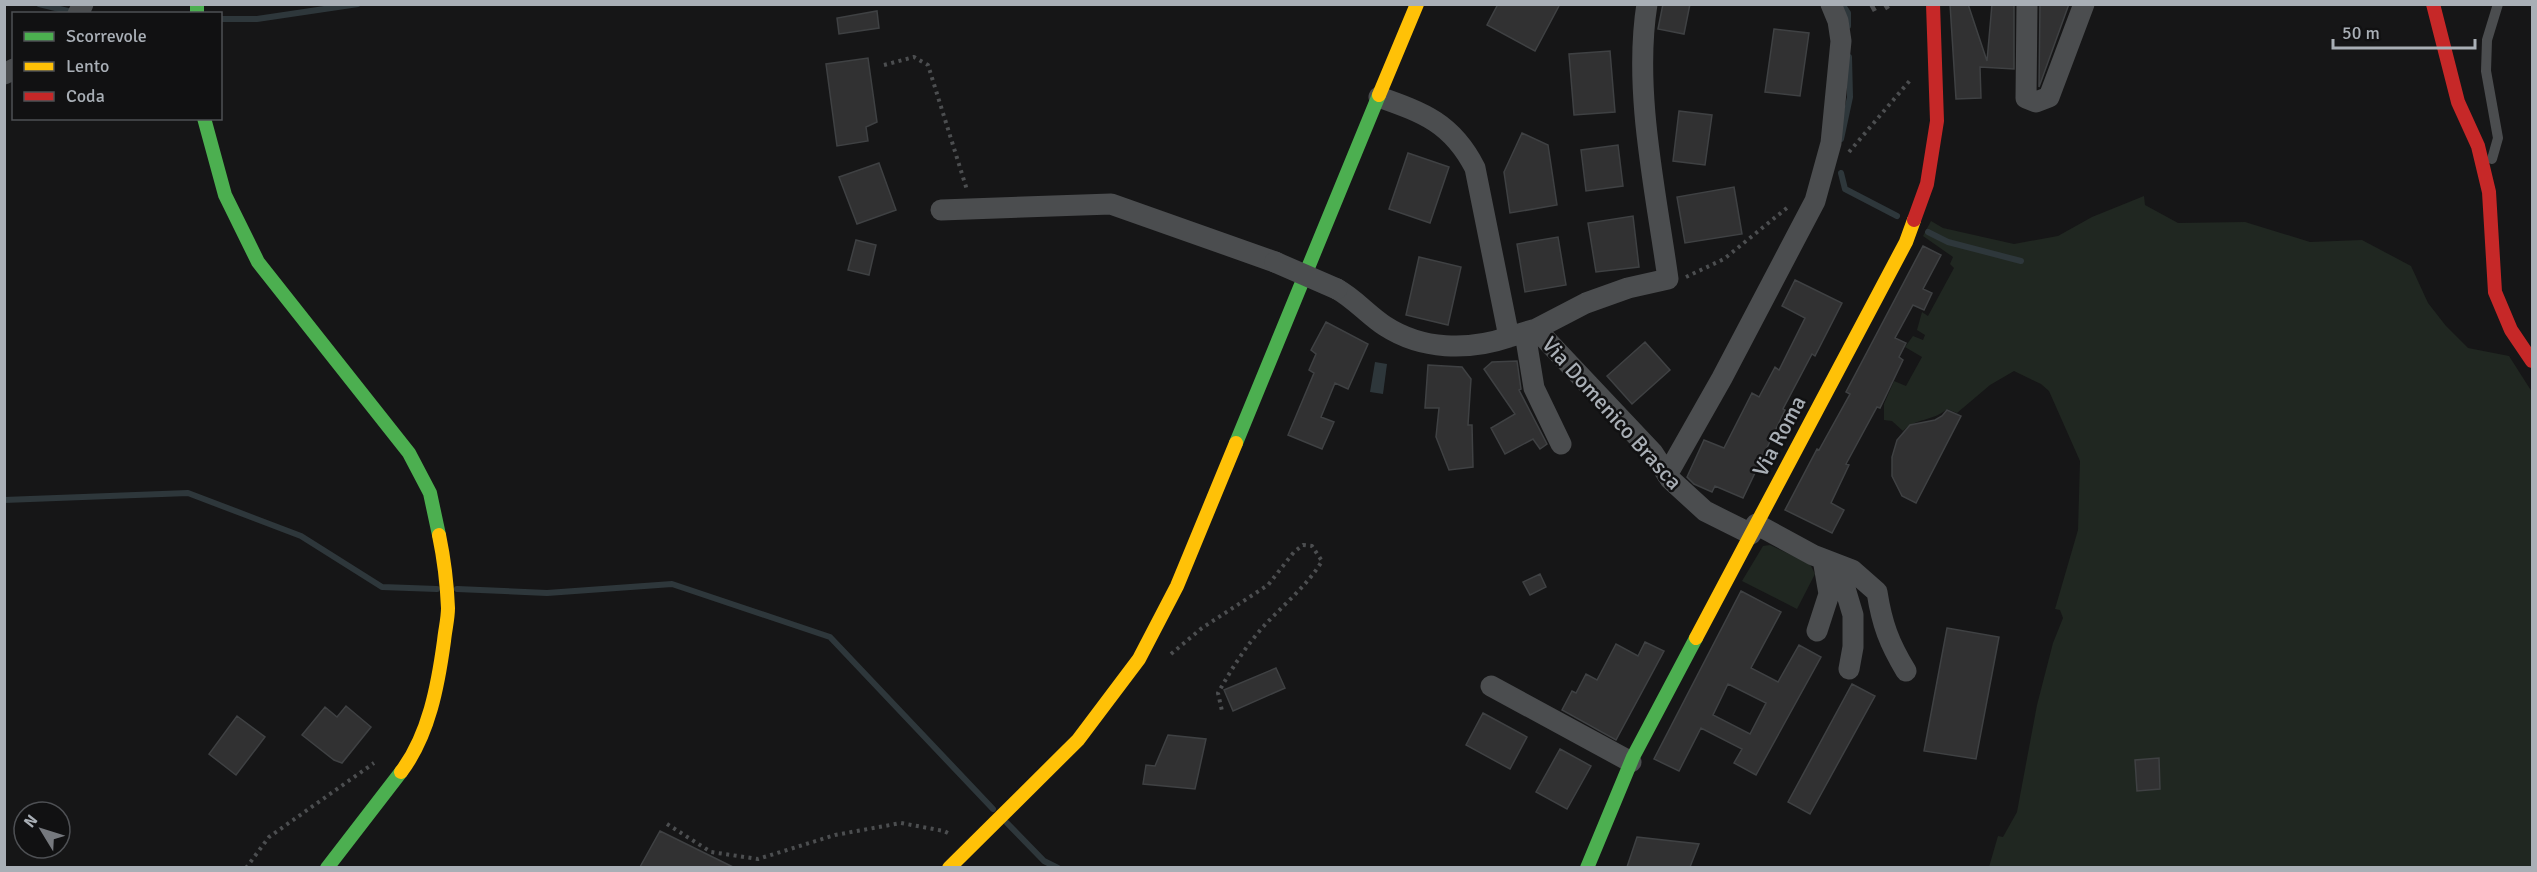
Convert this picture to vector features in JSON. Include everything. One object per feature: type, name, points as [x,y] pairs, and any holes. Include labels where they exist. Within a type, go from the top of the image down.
[{"type":"main road","points":[[949,867],[1078,740],[1139,659],[1178,586],[1417,4]]},
{"type":"main road","name":"Via Roma","points":[[1587,867],[1631,762],[1906,242],[1927,184],[1937,121],[1933,4]]},
{"type":"main road","points":[[2433,4],[2458,102],[2478,146],[2489,192],[2495,292],[2511,330],[2532,361]]},
{"type":"main road","points":[[205,120],[225,195],[258,262],[408,453],[430,494],[445,565],[448,611],[438,686],[425,724],[409,761],[327,867]]},
{"type":"street","points":[[941,210],[1111,204],[1275,262],[1337,289],[1353,298],[1383,325],[1414,340],[1432,345],[1469,346],[1523,333],[1586,303],[1628,288],[1668,279],[1642,89],[1642,33],[1647,4]]},
{"type":"street","points":[[1666,474],[1722,378],[1815,201],[1831,143],[1841,41],[1838,21],[1832,4]]},
{"type":"street","points":[[2027,4],[2026,98],[2036,102],[2049,97],[2084,4]]},
{"type":"street","name":"Via Domenico Brasca","points":[[1379,97],[1418,111],[1439,122],[1457,139],[1468,154],[1475,168],[1523,333],[1653,453],[1666,474],[1705,511],[1852,570],[1877,592],[1881,618],[1890,644],[1906,671]]},
{"type":"street","points":[[1523,333],[1534,388],[1561,444]]},
{"type":"street","points":[[1817,631],[1829,594],[1830,562]]},
{"type":"street","points":[[1830,562],[1852,615],[1853,647],[1849,669]]},
{"type":"street","points":[[1491,686],[1631,762]]},
{"type":"lane","points":[[2486,181],[2498,138],[2486,71],[2487,39],[2498,4]]},
{"type":"path","points":[[884,65],[915,57],[928,65],[972,208]]},
{"type":"path","points":[[1139,659],[1150,665],[1172,653],[1202,628],[1268,585],[1294,552],[1303,545],[1312,546],[1322,561],[1315,573],[1261,629],[1236,663],[1218,693],[1222,711]]},
{"type":"path","points":[[246,867],[269,837],[382,757]]},
{"type":"path","points":[[666,824],[711,852],[758,859],[835,835],[901,823],[944,831],[969,849]]},
{"type":"shaded area","points":[[2144,196],[2145,205],[2178,223],[2245,222],[2310,242],[2362,240],[2411,266],[2428,303],[2446,326],[2468,348],[2509,356],[2532,392],[2532,867],[1989,867],[1998,836],[2003,837],[2017,812],[2037,705],[2053,643],[2063,618],[2060,610],[2055,609],[2078,530],[2080,461],[2049,391],[2041,384],[2014,371],[1990,385],[1957,413],[1947,409],[1903,431],[1892,421],[1884,420],[1884,404],[1894,381],[1906,386],[1922,357],[1905,347],[1913,336],[1923,340],[1925,335],[1917,330],[1922,312],[1928,316],[1954,268],[1950,264],[1953,257],[1923,236],[1931,221],[1943,228],[2014,244],[2058,236],[2092,217]]},
{"type":"shaded area","points":[[1375,362],[1387,364],[1383,394],[1370,392]]},
{"type":"shaded area","points":[[1770,545],[1810,564],[1815,574],[1797,609],[1742,581],[1763,546]]},
{"type":"building","points":[[1498,4],[1560,4],[1535,51],[1487,25]]},
{"type":"building","points":[[1663,4],[1690,4],[1684,34],[1658,29]]},
{"type":"building","points":[[1950,4],[1968,4],[1987,61],[1992,4],[2014,4],[2014,69],[1980,67],[1981,98],[1956,99]]},
{"type":"building","points":[[2040,4],[2069,4],[2039,87]]},
{"type":"building","points":[[877,11],[879,28],[839,34],[837,18]]},
{"type":"building","points":[[1774,29],[1809,33],[1800,96],[1765,92]]},
{"type":"building","points":[[1610,51],[1615,112],[1574,115],[1569,54]]},
{"type":"building","points":[[868,58],[877,122],[866,127],[868,141],[837,146],[826,64]]},
{"type":"building","points":[[1679,111],[1712,115],[1705,165],[1673,161]]},
{"type":"building","points":[[1522,133],[1548,145],[1557,205],[1510,213],[1504,172]]},
{"type":"building","points":[[1618,145],[1623,186],[1586,191],[1581,150]]},
{"type":"building","points":[[1408,153],[1449,167],[1430,223],[1389,209]]},
{"type":"building","points":[[879,163],[896,210],[857,224],[839,177]]},
{"type":"building","points":[[1734,187],[1742,234],[1685,243],[1677,197]]},
{"type":"building","points":[[1633,216],[1639,267],[1596,272],[1588,223]]},
{"type":"building","points":[[1558,237],[1566,285],[1525,292],[1517,244]]},
{"type":"building","points":[[856,240],[876,245],[869,275],[848,270]]},
{"type":"building","points":[[1923,246],[1941,255],[1923,289],[1932,293],[1924,310],[1913,305],[1895,338],[1906,343],[1899,357],[1903,360],[1880,408],[1877,407],[1846,464],[1849,465],[1831,503],[1844,510],[1832,533],[1785,510],[1817,449],[1819,450],[1850,394],[1846,392]]},
{"type":"building","points":[[1419,257],[1461,267],[1448,325],[1406,315]]},
{"type":"building","points":[[1795,280],[1842,303],[1815,356],[1812,354],[1783,409],[1785,410],[1743,498],[1715,486],[1712,492],[1694,484],[1687,477],[1704,440],[1724,448],[1752,393],[1759,397],[1775,367],[1779,370],[1805,318],[1782,306]]},
{"type":"building","points":[[1326,322],[1368,344],[1348,389],[1335,383],[1321,417],[1334,422],[1322,449],[1288,435],[1314,373],[1309,370],[1316,354],[1311,350]]},
{"type":"building","points":[[1645,342],[1670,370],[1632,404],[1607,376]]},
{"type":"building","points":[[1517,361],[1521,389],[1519,390],[1547,444],[1540,449],[1533,439],[1505,454],[1491,428],[1515,414],[1484,369],[1492,362]]},
{"type":"building","points":[[1428,365],[1462,367],[1471,379],[1468,425],[1472,425],[1473,467],[1449,470],[1436,437],[1439,408],[1425,408]]},
{"type":"building","points":[[1947,410],[1961,416],[1916,503],[1902,496],[1892,476],[1892,457],[1897,440],[1910,425],[1935,420]]},
{"type":"building","points":[[1540,574],[1546,587],[1530,595],[1523,582]]},
{"type":"building","points":[[1741,591],[1781,612],[1751,668],[1778,682],[1799,645],[1821,657],[1756,775],[1734,763],[1742,749],[1701,728],[1679,771],[1654,759]],"holes":[[[1728,684],[1766,703],[1750,734],[1713,715]]]},
{"type":"building","points":[[1947,628],[1999,637],[1976,759],[1924,751]]},
{"type":"building","points":[[1645,642],[1664,651],[1616,740],[1562,710],[1572,691],[1576,693],[1586,674],[1597,680],[1616,644],[1638,656]]},
{"type":"building","points":[[1276,668],[1285,688],[1233,711],[1224,690]]},
{"type":"building","points":[[1852,684],[1875,696],[1810,814],[1788,802]]},
{"type":"building","points":[[346,706],[371,727],[342,763],[334,760],[302,735],[325,707],[337,717]]},
{"type":"building","points":[[1483,713],[1527,737],[1510,769],[1466,745]]},
{"type":"building","points":[[237,716],[265,737],[236,775],[209,754]]},
{"type":"building","points":[[1168,735],[1206,739],[1195,789],[1143,784],[1146,765],[1155,766]]},
{"type":"building","points":[[1560,749],[1591,766],[1567,809],[1536,792]]},
{"type":"building","points":[[2159,758],[2160,789],[2137,791],[2135,760]]},
{"type":"building","points":[[660,831],[733,867],[640,867]]},
{"type":"building","points":[[1637,837],[1699,844],[1690,867],[1627,867]]},
{"type":"waterway","points":[[39,4],[72,12]]},
{"type":"waterway","points":[[222,19],[257,19],[358,4]]},
{"type":"waterway","points":[[1842,4],[1848,13],[1848,26]]},
{"type":"waterway","points":[[1841,139],[1850,97],[1849,57]]},
{"type":"waterway","points":[[1841,173],[1845,189],[1897,216]]},
{"type":"waterway","points":[[1928,232],[1948,242],[2021,261]]},
{"type":"waterway","points":[[4,500],[188,493],[301,536],[382,587],[437,589]]},
{"type":"waterway","points":[[457,589],[547,593],[672,584],[830,637],[993,809]]},
{"type":"waterway","points":[[1007,823],[1044,861],[1058,868]]},
{"type":"railway","points":[[1871,4],[1877,15]]},
{"type":"railway","points":[[1885,4],[1888,9]]},
{"type":"traffic: fast","points":[[197,4],[197,12]]},
{"type":"traffic: fast","points":[[1236,443],[1379,95]]},
{"type":"traffic: fast","points":[[205,120],[225,195],[258,262],[409,453],[430,493],[439,535]]},
{"type":"traffic: fast","points":[[1587,868],[1633,757],[1696,638]]},
{"type":"traffic: fast","points":[[327,868],[401,772]]},
{"type":"traffic: slow","points":[[1379,95],[1417,4]]},
{"type":"traffic: slow","points":[[1696,638],[1906,242],[1914,220]]},
{"type":"traffic: slow","points":[[949,868],[1078,740],[1139,659],[1177,586],[1236,443]]},
{"type":"traffic: slow","points":[[401,772],[411,758],[425,726],[442,658],[448,608],[439,535]]},
{"type":"traffic: jam","points":[[1914,220],[1927,184],[1937,121],[1933,4]]},
{"type":"traffic: jam","points":[[2433,4],[2458,102],[2478,146],[2489,192],[2495,292],[2511,330],[2532,361]]}]
